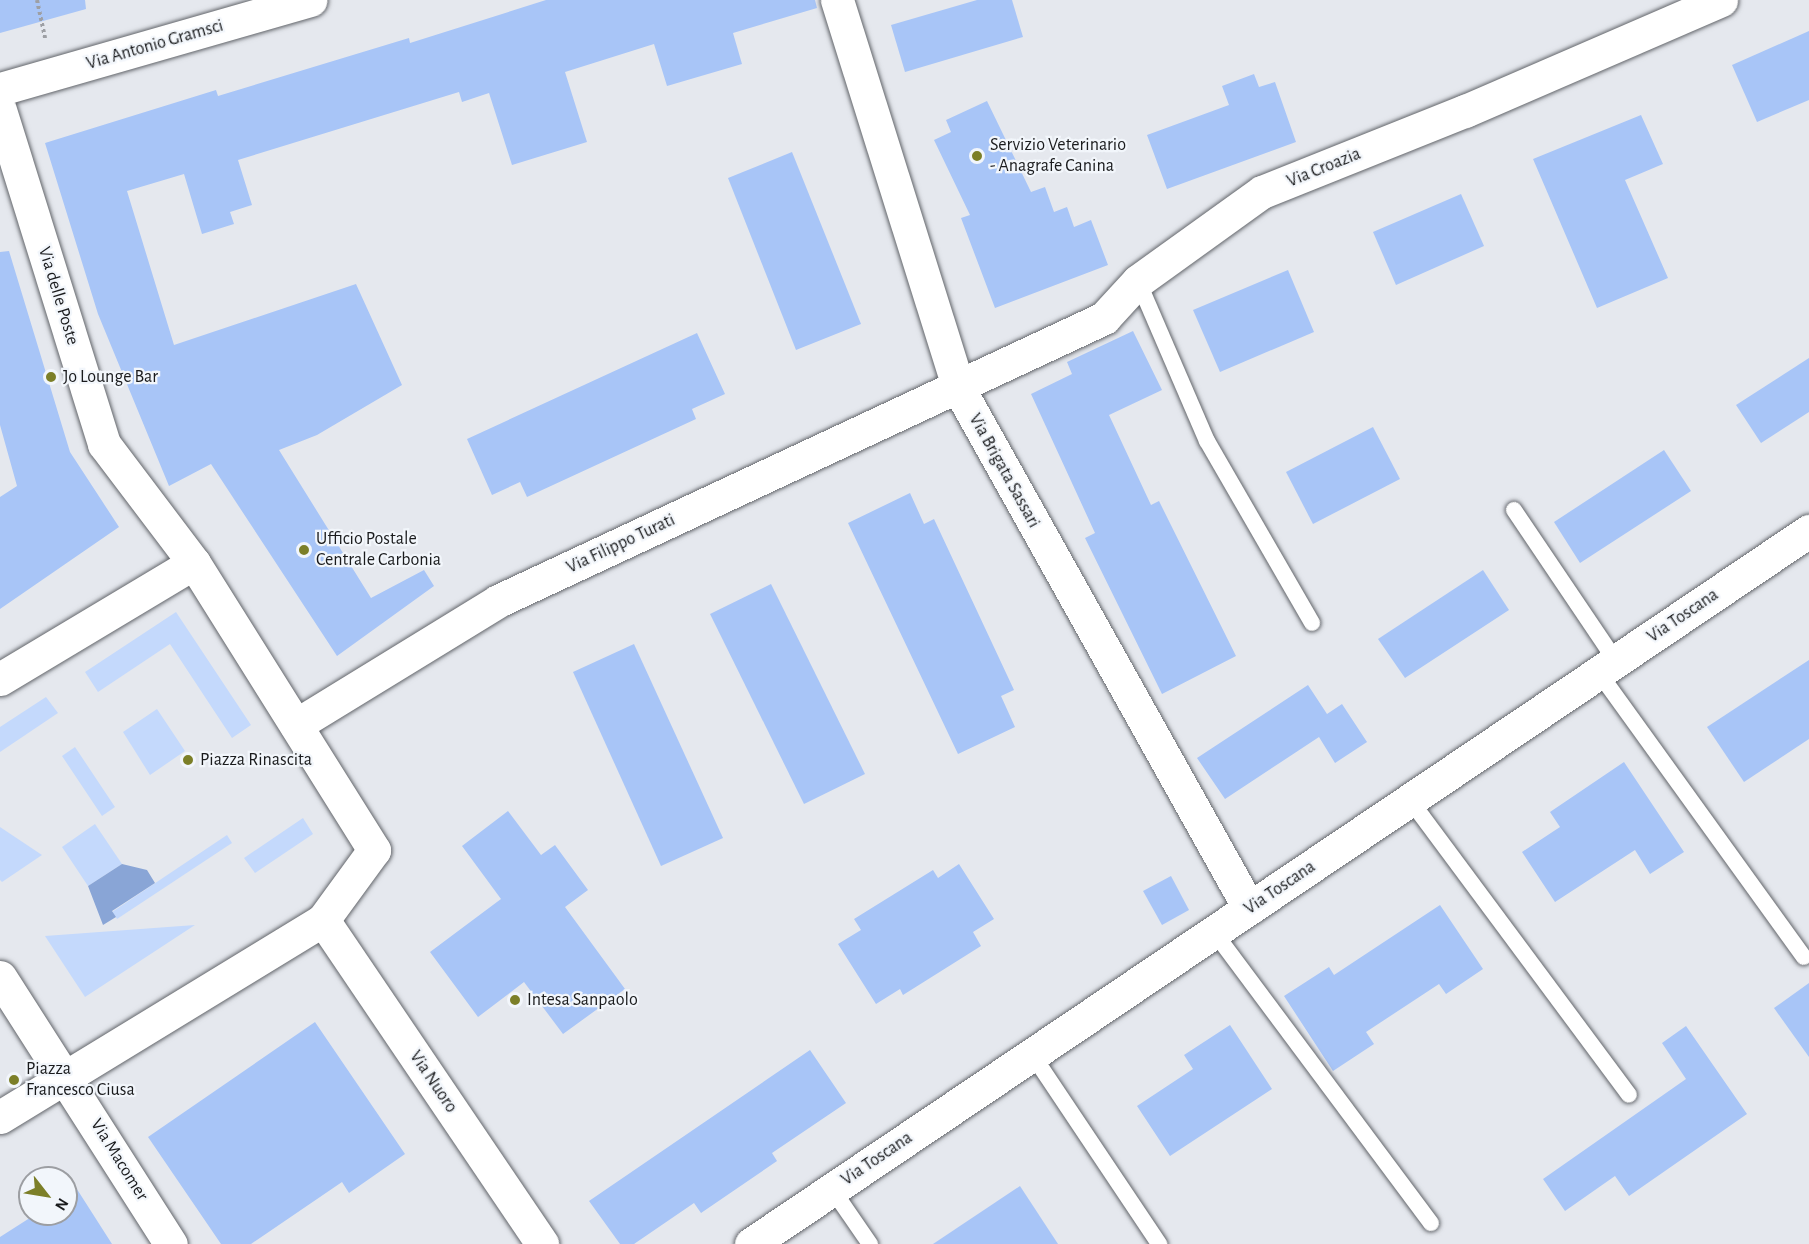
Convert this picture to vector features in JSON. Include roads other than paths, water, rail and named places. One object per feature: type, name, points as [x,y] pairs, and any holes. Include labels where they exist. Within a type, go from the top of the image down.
[{"type":"street","name":"Via Antonio Gramsci","points":[[0,89],[311,0]]},
{"type":"street","name":"Via Brigata Sassari","points":[[837,0],[958,387],[1249,908]]},
{"type":"street","name":"Via Croazia","points":[[958,387],[1104,318],[1138,281],[1262,192],[1465,111],[1720,0]]},
{"type":"street","name":"Via delle Poste","points":[[0,110],[104,444],[194,563]]},
{"type":"street","name":"Via Filippo Turati","points":[[296,725],[498,601],[958,387]]},
{"type":"street","name":"Via Toscana","points":[[751,1244],[1607,667],[1807,538]]},
{"type":"street","points":[[0,678],[194,563],[374,850],[323,920],[0,1117]]},
{"type":"street","name":"Via Nuoro","points":[[323,920],[542,1244]]},
{"type":"street","points":[[0,977],[67,1076]]},
{"type":"street","name":"Via Macomer","points":[[67,1076],[171,1244]]},
{"type":"lane","points":[[1138,281],[1206,441],[1312,623]]},
{"type":"lane","points":[[1515,510],[1607,667],[1804,957]]},
{"type":"lane","points":[[1410,800],[1629,1095]]},
{"type":"lane","points":[[1214,932],[1431,1223]]},
{"type":"lane","points":[[1032,1054],[1159,1244]]},
{"type":"lane","points":[[832,1190],[870,1244]]},
{"type":"place","name":"Servizio Veterinario - Anagrafe Canina","points":[[977,156]]},
{"type":"place","name":"Jo Lounge Bar","points":[[51,377]]},
{"type":"place","name":"Ufficio Postale Centrale Carbonia","points":[[304,550]]},
{"type":"place","name":"Piazza Rinascita","points":[[188,760]]},
{"type":"place","name":"Intesa Sanpaolo","points":[[515,1000]]},
{"type":"place","name":"Piazza Francesco Ciusa","points":[[14,1080]]}]
